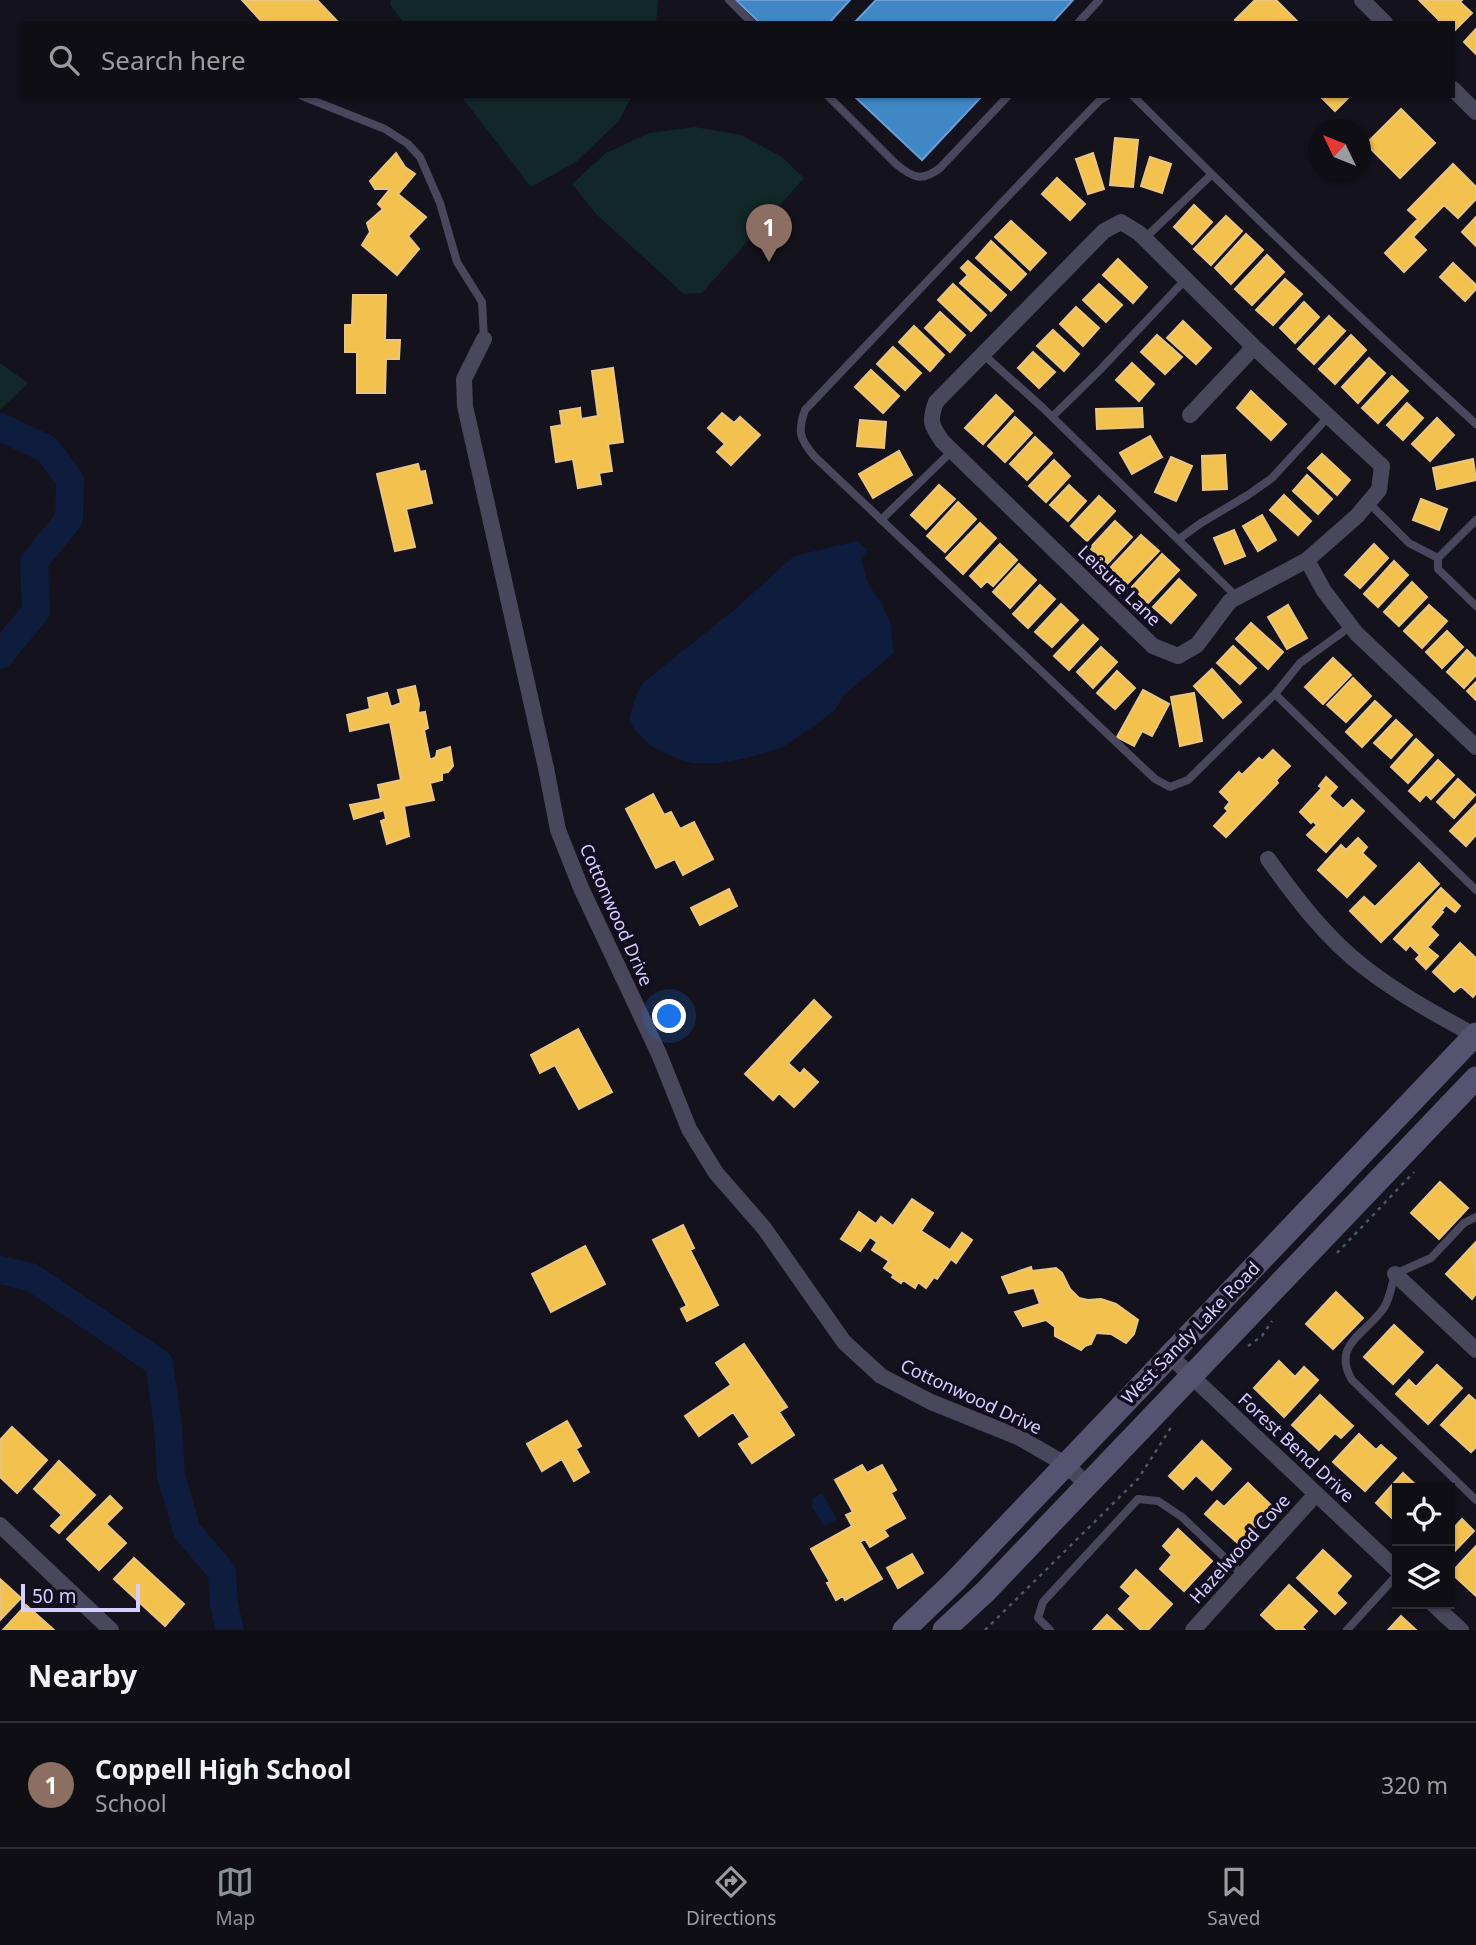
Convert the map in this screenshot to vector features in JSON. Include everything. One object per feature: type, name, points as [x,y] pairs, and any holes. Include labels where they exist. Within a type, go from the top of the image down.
[{"type":"main road","name":"West Sandy Lake Road","points":[[904,1630],[947,1590],[1475,1035]]},
{"type":"main road","name":"West Sandy Lake Road","points":[[944,1630],[986,1591],[1088,1485],[1476,1077]]},
{"type":"street","points":[[1362,0],[1383,21]]},
{"type":"street","points":[[1455,91],[1476,112]]},
{"type":"street","name":"Leisure Lane","points":[[1121,222],[1144,238],[1254,347],[1382,466],[1378,490],[1357,516],[1307,560],[1230,601],[1197,645],[1178,656],[1153,646],[952,451],[932,426],[931,414],[936,402],[1104,231],[1121,222]]},
{"type":"street","name":"Cottonwood Drive","points":[[484,339],[464,379],[464,406],[558,830],[581,888],[659,1054],[689,1129],[716,1173],[764,1228],[844,1342],[881,1376],[931,1402],[1018,1437],[1065,1464],[1088,1485]]},
{"type":"street","points":[[1190,415],[1254,347]]},
{"type":"street","points":[[1307,560],[1324,591],[1351,626],[1476,747]]},
{"type":"street","points":[[1268,859],[1298,902],[1350,956],[1400,992],[1475,1035]]},
{"type":"street","points":[[1395,1274],[1476,1350]]},
{"type":"street","name":"Forest Bend Drive","points":[[1169,1355],[1392,1567]]},
{"type":"street","name":"Hazelwood Cove","points":[[1193,1630],[1317,1494]]},
{"type":"street","points":[[0,1525],[111,1630]]},
{"type":"street","points":[[1438,1609],[1461,1630]]},
{"type":"lane","points":[[729,0],[750,21]]},
{"type":"lane","points":[[1080,21],[1099,0]]},
{"type":"lane","points":[[307,98],[385,129],[408,144],[419,158],[440,203],[457,262],[482,302],[484,339]]},
{"type":"lane","points":[[830,98],[896,164],[908,173],[920,177],[931,175],[940,168],[1006,98]]},
{"type":"lane","points":[[1104,98],[805,410],[800,425],[802,442],[1078,707],[1156,779],[1170,787],[1188,780],[1275,694],[1300,663],[1351,626]]},
{"type":"lane","points":[[1135,98],[1211,175],[1476,424]]},
{"type":"lane","points":[[1144,238],[1211,175]]},
{"type":"lane","points":[[1052,417],[1100,371],[1186,279]]},
{"type":"lane","points":[[984,355],[1052,417],[1237,597]]},
{"type":"lane","points":[[1179,540],[1272,478],[1329,415]]},
{"type":"lane","points":[[881,520],[952,451]]},
{"type":"lane","points":[[1368,502],[1409,543],[1438,558]]},
{"type":"lane","points":[[1476,520],[1438,558],[1438,569],[1476,606]]},
{"type":"lane","points":[[1275,694],[1476,890]]},
{"type":"lane","points":[[1476,1217],[1464,1223],[1431,1258],[1395,1274],[1385,1306],[1351,1343],[1345,1364],[1347,1372],[1377,1406],[1476,1500]]},
{"type":"lane","points":[[1050,1630],[1038,1618],[1042,1602],[1138,1499],[1158,1501],[1182,1517],[1243,1574]]},
{"type":"lane","points":[[1347,1630],[1392,1578]]},
{"type":"path","points":[[1332,1257],[1418,1168]]},
{"type":"path","points":[[1239,1352],[1262,1336],[1274,1318]]},
{"type":"path","points":[[985,1630],[1138,1479],[1172,1425]]},
{"type":"green space","points":[[391,0],[658,0],[656,21],[402,21],[390,5]]},
{"type":"green space","points":[[463,98],[631,98],[619,121],[576,162],[531,187]]},
{"type":"green space","points":[[695,127],[741,135],[782,157],[804,178],[702,293],[684,294],[597,215],[572,184],[606,153],[649,133]]},
{"type":"green space","points":[[0,363],[28,383],[0,410]]},
{"type":"water","points":[[857,541],[868,550],[861,558],[868,584],[881,602],[890,622],[894,653],[845,694],[835,710],[781,748],[719,763],[692,763],[676,758],[651,746],[634,729],[629,718],[636,695],[644,682],[735,609],[794,556]]},
{"type":"water","points":[[822,1493],[837,1519],[825,1526],[811,1506],[811,1500]]},
{"type":"building: Homes","points":[[242,0],[317,0],[337,21],[261,21]]},
{"type":"building: Homes","points":[[1255,0],[1276,0],[1297,21],[1236,21]]},
{"type":"building: Homes","points":[[1419,0],[1462,0],[1460,2],[1472,13],[1455,30],[1455,21],[1440,21]]},
{"type":"building: Homes","points":[[1476,29],[1476,54],[1464,42]]},
{"type":"building: Homes","points":[[1322,98],[1348,98],[1335,111]]},
{"type":"building: Homes","points":[[1401,109],[1435,143],[1400,178],[1371,149],[1371,139]]},
{"type":"building: Homes","points":[[1115,138],[1138,140],[1133,187],[1110,185]]},
{"type":"building: Homes","points":[[396,153],[405,167],[415,174],[398,194],[426,217],[408,236],[419,249],[397,275],[362,245],[370,232],[367,223],[383,209],[378,204],[390,189],[375,189],[370,181]]},
{"type":"building: Homes","points":[[1093,153],[1104,189],[1088,194],[1076,159]]},
{"type":"building: Homes","points":[[1150,157],[1171,164],[1162,193],[1141,186]]},
{"type":"building: Homes","points":[[1453,164],[1476,187],[1476,199],[1458,218],[1444,205],[1413,237],[1426,250],[1404,272],[1385,253],[1418,219],[1408,210]]},
{"type":"building: Homes","points":[[1057,178],[1085,204],[1070,220],[1042,194]]},
{"type":"building: Homes","points":[[1194,205],[1212,222],[1192,244],[1174,227]]},
{"type":"building: Homes","points":[[1226,216],[1242,231],[1211,265],[1194,249]]},
{"type":"building: Homes","points":[[1476,217],[1476,246],[1462,232]]},
{"type":"building: Homes","points":[[1011,221],[1046,253],[1030,270],[995,237]]},
{"type":"building: Homes","points":[[1246,234],[1263,250],[1231,284],[1215,268]]},
{"type":"building: Homes","points":[[991,241],[1026,274],[1011,290],[976,258]]},
{"type":"building: Homes","points":[[1267,255],[1284,272],[1252,305],[1235,289]]},
{"type":"building: Homes","points":[[1118,259],[1147,287],[1133,303],[1103,275]]},
{"type":"building: Homes","points":[[968,261],[1006,295],[991,311],[960,283],[968,275],[961,268]]},
{"type":"building: Homes","points":[[1453,263],[1476,285],[1476,289],[1465,301],[1440,277]]},
{"type":"building: Homes","points":[[1285,279],[1302,294],[1273,325],[1256,310]]},
{"type":"building: Homes","points":[[953,284],[986,315],[971,331],[938,300]]},
{"type":"building: Homes","points":[[1099,284],[1122,305],[1106,322],[1083,300]]},
{"type":"building: Homes","points":[[353,295],[386,295],[385,340],[400,340],[399,359],[386,359],[385,393],[357,393],[357,352],[345,352],[345,325],[352,325]]},
{"type":"building: Homes","points":[[1304,302],[1319,317],[1295,343],[1280,328]]},
{"type":"building: Homes","points":[[1076,307],[1099,328],[1083,346],[1060,324]]},
{"type":"building: Homes","points":[[940,312],[965,335],[950,352],[925,328]]},
{"type":"building: Homes","points":[[1329,316],[1345,331],[1314,364],[1298,349]]},
{"type":"building: Homes","points":[[1183,321],[1211,348],[1196,364],[1167,338]]},
{"type":"building: Homes","points":[[914,326],[944,355],[930,371],[899,342]]},
{"type":"building: Homes","points":[[1053,330],[1079,354],[1064,371],[1037,346]]},
{"type":"building: Homes","points":[[1157,335],[1182,357],[1165,374],[1141,352]]},
{"type":"building: Homes","points":[[1351,335],[1366,350],[1335,384],[1319,369]]},
{"type":"building: Homes","points":[[893,347],[921,373],[905,390],[877,364]]},
{"type":"building: Homes","points":[[1033,352],[1055,372],[1039,388],[1018,368]]},
{"type":"building: Homes","points":[[1369,358],[1385,373],[1358,403],[1342,387]]},
{"type":"building: Homes","points":[[1132,363],[1154,384],[1139,401],[1116,380]]},
{"type":"building: Homes","points":[[613,368],[623,442],[608,444],[612,471],[599,473],[601,484],[578,488],[573,459],[556,462],[551,427],[562,425],[560,411],[580,408],[581,419],[598,416],[592,371]]},
{"type":"building: Homes","points":[[871,370],[899,396],[883,413],[855,387]]},
{"type":"building: Homes","points":[[1392,376],[1408,391],[1378,423],[1362,408]]},
{"type":"building: Homes","points":[[1251,391],[1286,424],[1271,440],[1237,408]]},
{"type":"building: Homes","points":[[996,395],[1013,411],[983,444],[965,428]]},
{"type":"building: Homes","points":[[1407,403],[1423,418],[1403,440],[1387,425]]},
{"type":"building: Homes","points":[[1142,408],[1143,427],[1097,429],[1096,409]]},
{"type":"building: Homes","points":[[722,413],[734,423],[740,417],[760,435],[731,465],[717,452],[725,444],[708,428]]},
{"type":"building: Homes","points":[[1015,417],[1032,433],[1005,462],[988,446]]},
{"type":"building: Homes","points":[[1437,418],[1454,435],[1430,461],[1412,444]]},
{"type":"building: Homes","points":[[860,420],[886,422],[884,448],[857,446]]},
{"type":"building: Homes","points":[[1150,436],[1162,457],[1132,474],[1120,453]]},
{"type":"building: Homes","points":[[1035,437],[1052,453],[1027,480],[1010,464]]},
{"type":"building: Homes","points":[[899,451],[912,475],[873,498],[859,474]]},
{"type":"building: Homes","points":[[1322,454],[1350,480],[1337,495],[1308,468]]},
{"type":"building: Homes","points":[[1225,455],[1227,489],[1203,490],[1202,456]]},
{"type":"building: Homes","points":[[1171,457],[1192,466],[1176,501],[1155,492]]},
{"type":"building: Homes","points":[[1473,459],[1476,480],[1437,489],[1433,468]]},
{"type":"building: Homes","points":[[1054,460],[1070,476],[1046,502],[1029,486]]},
{"type":"building: Homes","points":[[418,464],[420,472],[425,471],[432,503],[406,509],[415,547],[395,551],[377,474]]},
{"type":"building: Homes","points":[[1307,475],[1332,499],[1318,514],[1293,491]]},
{"type":"building: Homes","points":[[939,485],[955,499],[926,529],[911,515]]},
{"type":"building: Homes","points":[[1069,485],[1086,501],[1068,521],[1050,505]]},
{"type":"building: Homes","points":[[1284,495],[1311,521],[1298,535],[1270,510]]},
{"type":"building: Homes","points":[[1099,496],[1115,511],[1087,541],[1071,526]]},
{"type":"building: Homes","points":[[1421,499],[1447,509],[1439,530],[1413,520]]},
{"type":"building: Homes","points":[[958,502],[976,519],[945,552],[927,536]]},
{"type":"building: Homes","points":[[1262,515],[1276,540],[1258,551],[1243,526]]},
{"type":"building: Homes","points":[[1115,521],[1132,537],[1107,564],[1090,548]]},
{"type":"building: Homes","points":[[980,523],[996,538],[963,574],[946,558]]},
{"type":"building: Homes","points":[[1234,530],[1245,556],[1225,564],[1214,538]]},
{"type":"building: Homes","points":[[1141,535],[1159,551],[1127,584],[1110,568]]},
{"type":"building: Homes","points":[[1000,544],[1017,560],[993,586],[987,581],[981,587],[970,576]]},
{"type":"building: Homes","points":[[1374,544],[1388,558],[1360,588],[1345,575]]},
{"type":"building: Homes","points":[[1162,554],[1179,570],[1148,603],[1132,587]]},
{"type":"building: Homes","points":[[1394,561],[1408,575],[1378,607],[1364,594]]},
{"type":"building: Homes","points":[[1019,564],[1036,580],[1010,608],[993,592]]},
{"type":"building: Homes","points":[[1179,579],[1196,595],[1171,623],[1153,607]]},
{"type":"building: Homes","points":[[1412,582],[1427,597],[1399,626],[1384,612]]},
{"type":"building: Homes","points":[[1040,585],[1055,599],[1028,628],[1013,614]]},
{"type":"building: Homes","points":[[1061,604],[1078,620],[1052,647],[1035,632]]},
{"type":"building: Homes","points":[[1288,605],[1307,638],[1287,649],[1268,617]]},
{"type":"building: Homes","points":[[1429,605],[1447,621],[1422,648],[1404,631]]},
{"type":"building: Homes","points":[[1251,623],[1283,652],[1268,669],[1236,639]]},
{"type":"building: Homes","points":[[1083,625],[1098,639],[1069,670],[1054,656]]},
{"type":"building: Homes","points":[[1447,631],[1463,647],[1442,668],[1426,652]]},
{"type":"building: Homes","points":[[1233,646],[1256,668],[1240,684],[1217,663]]},
{"type":"building: Homes","points":[[1101,647],[1117,662],[1093,688],[1077,672]]},
{"type":"building: Homes","points":[[1467,650],[1476,659],[1476,675],[1464,688],[1447,672]]},
{"type":"building: Homes","points":[[1333,658],[1351,675],[1323,704],[1305,687]]},
{"type":"building: Homes","points":[[1212,669],[1241,702],[1223,718],[1194,686]]},
{"type":"building: Homes","points":[[1117,671],[1135,688],[1115,709],[1097,693]]},
{"type":"building: Homes","points":[[1353,678],[1371,696],[1346,722],[1327,705]]},
{"type":"building: Homes","points":[[1476,682],[1476,700],[1467,691]]},
{"type":"building: Homes","points":[[415,686],[418,713],[425,712],[428,728],[424,730],[430,760],[436,757],[437,751],[450,747],[453,766],[448,772],[442,773],[442,780],[430,783],[434,800],[404,806],[409,836],[387,844],[381,821],[386,819],[384,810],[354,819],[350,805],[381,799],[378,785],[401,780],[390,722],[350,731],[347,715],[370,709],[368,698],[387,693],[391,707],[401,703],[398,690]]},
{"type":"building: Homes","points":[[1143,690],[1169,704],[1152,736],[1142,731],[1134,746],[1117,737]]},
{"type":"building: Homes","points":[[1194,693],[1202,741],[1180,746],[1171,697]]},
{"type":"building: Homes","points":[[1375,701],[1391,716],[1362,747],[1346,732]]},
{"type":"building: Homes","points":[[1396,720],[1412,735],[1391,758],[1374,743]]},
{"type":"building: Homes","points":[[1416,739],[1433,755],[1408,783],[1391,767]]},
{"type":"building: Homes","points":[[1273,750],[1290,766],[1276,780],[1278,783],[1226,837],[1214,826],[1228,811],[1225,808],[1230,802],[1220,792],[1239,772],[1242,775],[1259,758],[1262,761]]},
{"type":"building: Homes","points":[[1438,760],[1454,775],[1431,799],[1426,794],[1420,801],[1409,791]]},
{"type":"building: Homes","points":[[1326,777],[1337,787],[1329,796],[1343,809],[1352,800],[1364,811],[1326,852],[1307,835],[1317,825],[1300,812],[1322,788],[1319,786]]},
{"type":"building: Homes","points":[[1458,779],[1475,795],[1454,818],[1437,802]]},
{"type":"building: Homes","points":[[653,794],[664,815],[671,812],[680,829],[694,822],[713,859],[683,875],[675,859],[656,868],[626,809]]},
{"type":"building: Homes","points":[[1476,804],[1476,835],[1466,846],[1450,831]]},
{"type":"building: Homes","points":[[1358,838],[1367,847],[1362,853],[1376,866],[1347,897],[1318,870],[1341,845],[1346,850]]},
{"type":"building: Homes","points":[[1419,863],[1439,884],[1381,942],[1350,911],[1364,897],[1375,907]]},
{"type":"building: Homes","points":[[1441,888],[1460,906],[1455,912],[1446,905],[1430,927],[1438,935],[1427,947],[1438,956],[1426,969],[1416,959],[1420,955],[1410,945],[1406,950],[1394,939]]},
{"type":"building: Homes","points":[[729,889],[737,906],[700,925],[691,908]]},
{"type":"building: Homes","points":[[1460,943],[1476,958],[1476,993],[1473,997],[1461,986],[1454,992],[1433,972]]},
{"type":"building: Homes","points":[[814,1000],[831,1017],[788,1063],[800,1074],[804,1069],[818,1082],[794,1107],[779,1093],[773,1100],[745,1074]]},
{"type":"building: Homes","points":[[578,1029],[612,1092],[579,1109],[555,1065],[540,1073],[531,1055]]},
{"type":"building: Homes","points":[[1440,1182],[1468,1208],[1439,1239],[1411,1213]]},
{"type":"building: Homes","points":[[912,1199],[933,1213],[921,1231],[950,1250],[962,1233],[972,1240],[956,1263],[951,1259],[937,1279],[934,1277],[926,1288],[918,1282],[915,1288],[892,1277],[894,1275],[884,1268],[889,1261],[872,1250],[877,1242],[870,1237],[860,1251],[841,1239],[859,1212],[876,1224],[881,1217],[893,1226]]},
{"type":"building: Homes","points":[[683,1225],[694,1248],[690,1250],[718,1305],[687,1321],[681,1309],[687,1306],[653,1240]]},
{"type":"building: Homes","points":[[1475,1243],[1476,1294],[1472,1299],[1446,1274]]},
{"type":"building: Homes","points":[[585,1246],[605,1284],[551,1312],[532,1274]]},
{"type":"building: Homes","points":[[1031,1267],[1032,1271],[1056,1268],[1079,1298],[1101,1299],[1116,1304],[1138,1320],[1134,1334],[1126,1343],[1111,1334],[1096,1333],[1091,1344],[1081,1350],[1055,1336],[1055,1327],[1046,1320],[1023,1326],[1015,1312],[1040,1304],[1034,1288],[1009,1293],[1002,1277]]},
{"type":"building: Homes","points":[[1336,1292],[1363,1318],[1333,1349],[1306,1324]]},
{"type":"building: Homes","points":[[1394,1325],[1423,1352],[1393,1384],[1364,1357]]},
{"type":"building: Homes","points":[[744,1344],[787,1407],[779,1412],[794,1435],[752,1463],[739,1444],[750,1437],[733,1412],[699,1436],[685,1416],[731,1385],[716,1363]]},
{"type":"building: Homes","points":[[1279,1361],[1295,1377],[1304,1367],[1318,1380],[1284,1417],[1254,1388]]},
{"type":"building: Homes","points":[[1437,1365],[1462,1388],[1428,1424],[1396,1394],[1409,1380],[1416,1387]]},
{"type":"building: Homes","points":[[1320,1395],[1353,1426],[1341,1438],[1335,1433],[1319,1450],[1292,1425]]},
{"type":"building: Homes","points":[[1469,1395],[1476,1401],[1476,1447],[1471,1452],[1441,1425]]},
{"type":"building: Homes","points":[[567,1421],[581,1446],[576,1449],[589,1472],[574,1481],[562,1459],[542,1471],[527,1444]]},
{"type":"building: Homes","points":[[12,1427],[47,1460],[17,1493],[0,1477],[0,1440]]},
{"type":"building: Homes","points":[[1359,1434],[1376,1450],[1381,1445],[1396,1458],[1365,1491],[1333,1462]]},
{"type":"building: Homes","points":[[1202,1441],[1231,1469],[1212,1490],[1196,1475],[1183,1489],[1169,1476]]},
{"type":"building: Homes","points":[[59,1461],[95,1495],[59,1533],[51,1526],[62,1515],[34,1489]]},
{"type":"building: Homes","points":[[862,1465],[867,1473],[882,1465],[896,1490],[891,1493],[905,1518],[884,1530],[888,1536],[870,1547],[865,1539],[860,1542],[882,1579],[845,1600],[843,1596],[836,1600],[827,1583],[830,1582],[811,1549],[852,1526],[846,1515],[853,1512],[835,1480]]},
{"type":"building: Homes","points":[[1403,1473],[1414,1483],[1394,1483]]},
{"type":"building: Homes","points":[[1248,1483],[1274,1508],[1239,1544],[1205,1514],[1217,1501],[1224,1507]]},
{"type":"building: Homes","points":[[1392,1485],[1392,1518],[1376,1503]]},
{"type":"building: Homes","points":[[110,1496],[122,1508],[106,1524],[126,1543],[99,1570],[67,1539]]},
{"type":"building: Homes","points":[[1462,1519],[1474,1531],[1455,1551],[1455,1546],[1455,1527]]},
{"type":"building: Homes","points":[[1178,1529],[1212,1561],[1184,1591],[1160,1569],[1172,1555],[1163,1546]]},
{"type":"building: Homes","points":[[1476,1546],[1476,1596],[1455,1577],[1455,1569]]},
{"type":"building: Homes","points":[[1323,1550],[1351,1576],[1336,1593],[1346,1603],[1335,1614],[1297,1578]]},
{"type":"building: Homes","points":[[912,1554],[923,1573],[898,1588],[887,1568]]},
{"type":"building: Homes","points":[[134,1558],[184,1604],[165,1626],[114,1579]]},
{"type":"building: Homes","points":[[1136,1570],[1172,1604],[1148,1630],[1141,1630],[1119,1609],[1131,1596],[1121,1587]]},
{"type":"building: Homes","points":[[0,1579],[21,1598],[0,1620]]},
{"type":"building: Homes","points":[[1289,1585],[1317,1611],[1302,1627],[1305,1630],[1277,1630],[1261,1615]]},
{"type":"building: Homes","points":[[26,1605],[54,1630],[3,1630]]},
{"type":"building: Homes","points":[[1107,1615],[1123,1630],[1093,1630]]},
{"type":"building: Homes","points":[[1401,1616],[1416,1630],[1388,1630]]},
{"type":"building: Schools","points":[[736,0],[850,0],[831,21],[758,21]]},
{"type":"building: Schools","points":[[876,0],[1073,0],[1054,21],[856,21]]},
{"type":"building: Schools","points":[[856,98],[980,98],[922,160]]},
{"type":"waterway","points":[[0,427],[47,449],[70,480],[69,519],[34,562],[36,611],[0,655]]},
{"type":"waterway","points":[[0,1270],[31,1277],[159,1363],[168,1426],[171,1476],[187,1531],[222,1572],[224,1605],[230,1630]]},
{"type":"place","name":"Coppell High School","points":[[769,262]]}]
